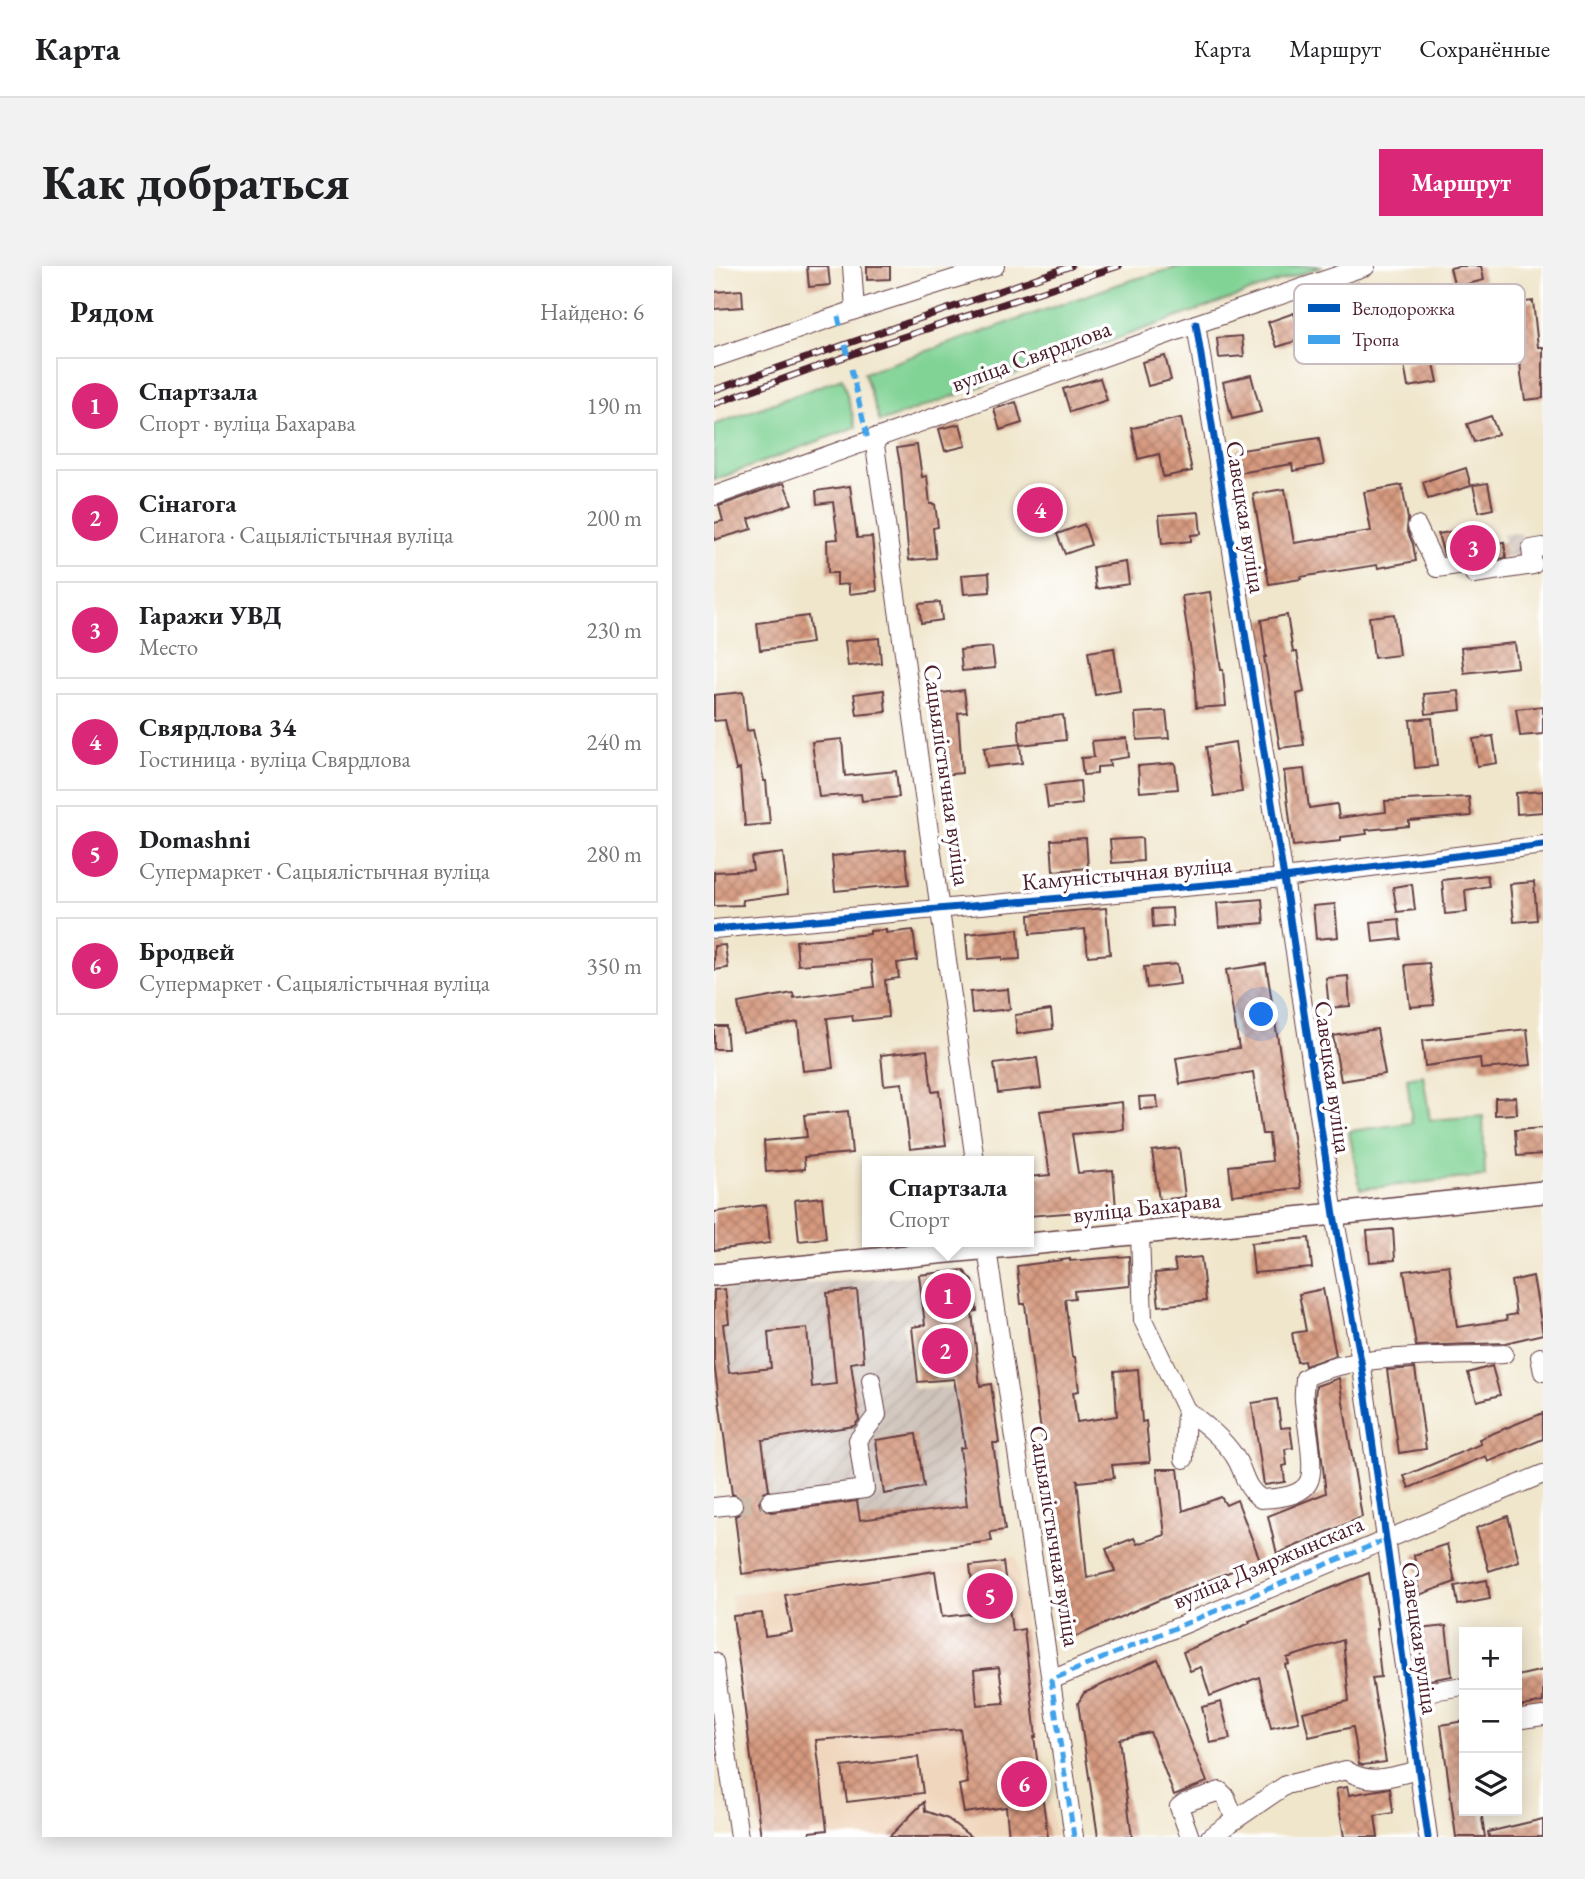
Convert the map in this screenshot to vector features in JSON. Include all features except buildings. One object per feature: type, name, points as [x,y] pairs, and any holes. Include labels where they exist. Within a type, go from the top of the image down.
[{"type":"main road","name":"вуліца Бахарава","points":[[1034,1242],[1140,1234],[1543,1192]]},
{"type":"main road","name":"вуліца Бахарава","points":[[714,1275],[969,1247]]},
{"type":"street","points":[[852,266],[855,310]]},
{"type":"street","points":[[714,358],[995,266]]},
{"type":"street","name":"вуліца Свярдлова","points":[[1313,284],[1366,266]]},
{"type":"street","name":"вуліца Свярдлова","points":[[714,496],[1294,291]]},
{"type":"street","name":"Савецкая вуліца","points":[[1196,324],[1284,878],[1334,1215],[1361,1361],[1428,1837]]},
{"type":"street","name":"Сацыялістычная вуліца","points":[[874,438],[974,1156]]},
{"type":"street","points":[[1417,526],[1437,568],[1470,563],[1474,574],[1532,565],[1531,549],[1543,547]]},
{"type":"street","name":"Камуністычная вуліца","points":[[714,929],[1284,878],[1543,845]]},
{"type":"street","points":[[1140,1234],[1143,1320],[1186,1410],[1184,1460]]},
{"type":"street","name":"Сацыялістычная вуліца","points":[[987,1247],[1074,1837]]},
{"type":"street","points":[[1186,1410],[1205,1423],[1237,1460],[1249,1489],[1261,1499],[1278,1498],[1300,1491],[1309,1482],[1311,1468],[1303,1397],[1305,1378],[1317,1371],[1361,1361],[1504,1354]]},
{"type":"street","points":[[770,1501],[865,1489],[858,1440],[877,1415],[871,1380]]},
{"type":"street","name":"вуліца Дзяржынскага","points":[[1051,1680],[1543,1474]]},
{"type":"street","points":[[714,1507],[733,1505]]},
{"type":"street","points":[[714,1662],[739,1837]]},
{"type":"street","points":[[1408,1695],[1457,1688]]},
{"type":"street","points":[[1522,1719],[1543,1716]]},
{"type":"street","points":[[1210,1837],[1286,1785],[1346,1770],[1368,1780],[1419,1770]]},
{"type":"street","points":[[1190,1837],[1180,1813],[1180,1807],[1184,1803],[1220,1791],[1226,1797],[1235,1820]]},
{"type":"shaded area","points":[[1521,533],[1523,555],[1506,557],[1503,534]]},
{"type":"shaded area","points":[[919,1275],[924,1317],[903,1323],[914,1389],[991,1384],[1005,1530],[991,1532],[992,1541],[742,1574],[714,1365],[714,1291]]},
{"type":"shaded area","points":[[1016,1556],[1055,1837],[762,1837],[731,1595]]},
{"type":"green space","points":[[1182,266],[1323,266],[880,422],[864,373],[1128,281]]},
{"type":"green space","points":[[842,378],[856,427],[714,480],[714,425]]},
{"type":"green space","points":[[1423,1075],[1430,1120],[1483,1116],[1485,1176],[1360,1189],[1349,1131],[1412,1123],[1407,1078]]},
{"type":"tunnel","points":[[733,1505],[770,1501]]},
{"type":"railway","points":[[714,390],[1071,266]]},
{"type":"railway","points":[[714,404],[872,347],[1119,266]]},
{"type":"marked path","points":[[838,316],[841,330]]},
{"type":"marked path","points":[[845,345],[848,356]]},
{"type":"marked path","points":[[851,369],[868,440]]},
{"type":"marked path","points":[[1074,1837],[1051,1680],[1387,1539]]},
{"type":"cycle path","points":[[1196,324],[1284,878],[1334,1215],[1361,1361],[1428,1837]]},
{"type":"cycle path","points":[[714,929],[1284,878],[1543,845]]},
{"type":"place","name":"Свярдлова 34","points":[[1040,510]]},
{"type":"place","name":"Гаражи УВД","points":[[1473,548]]},
{"type":"place","name":"Спартзала","points":[[948,1296]]},
{"type":"place","name":"Сінагога","points":[[945,1351]]},
{"type":"place","name":"Domashni","points":[[990,1596]]},
{"type":"place","name":"Бродвей","points":[[1024,1784]]}]
